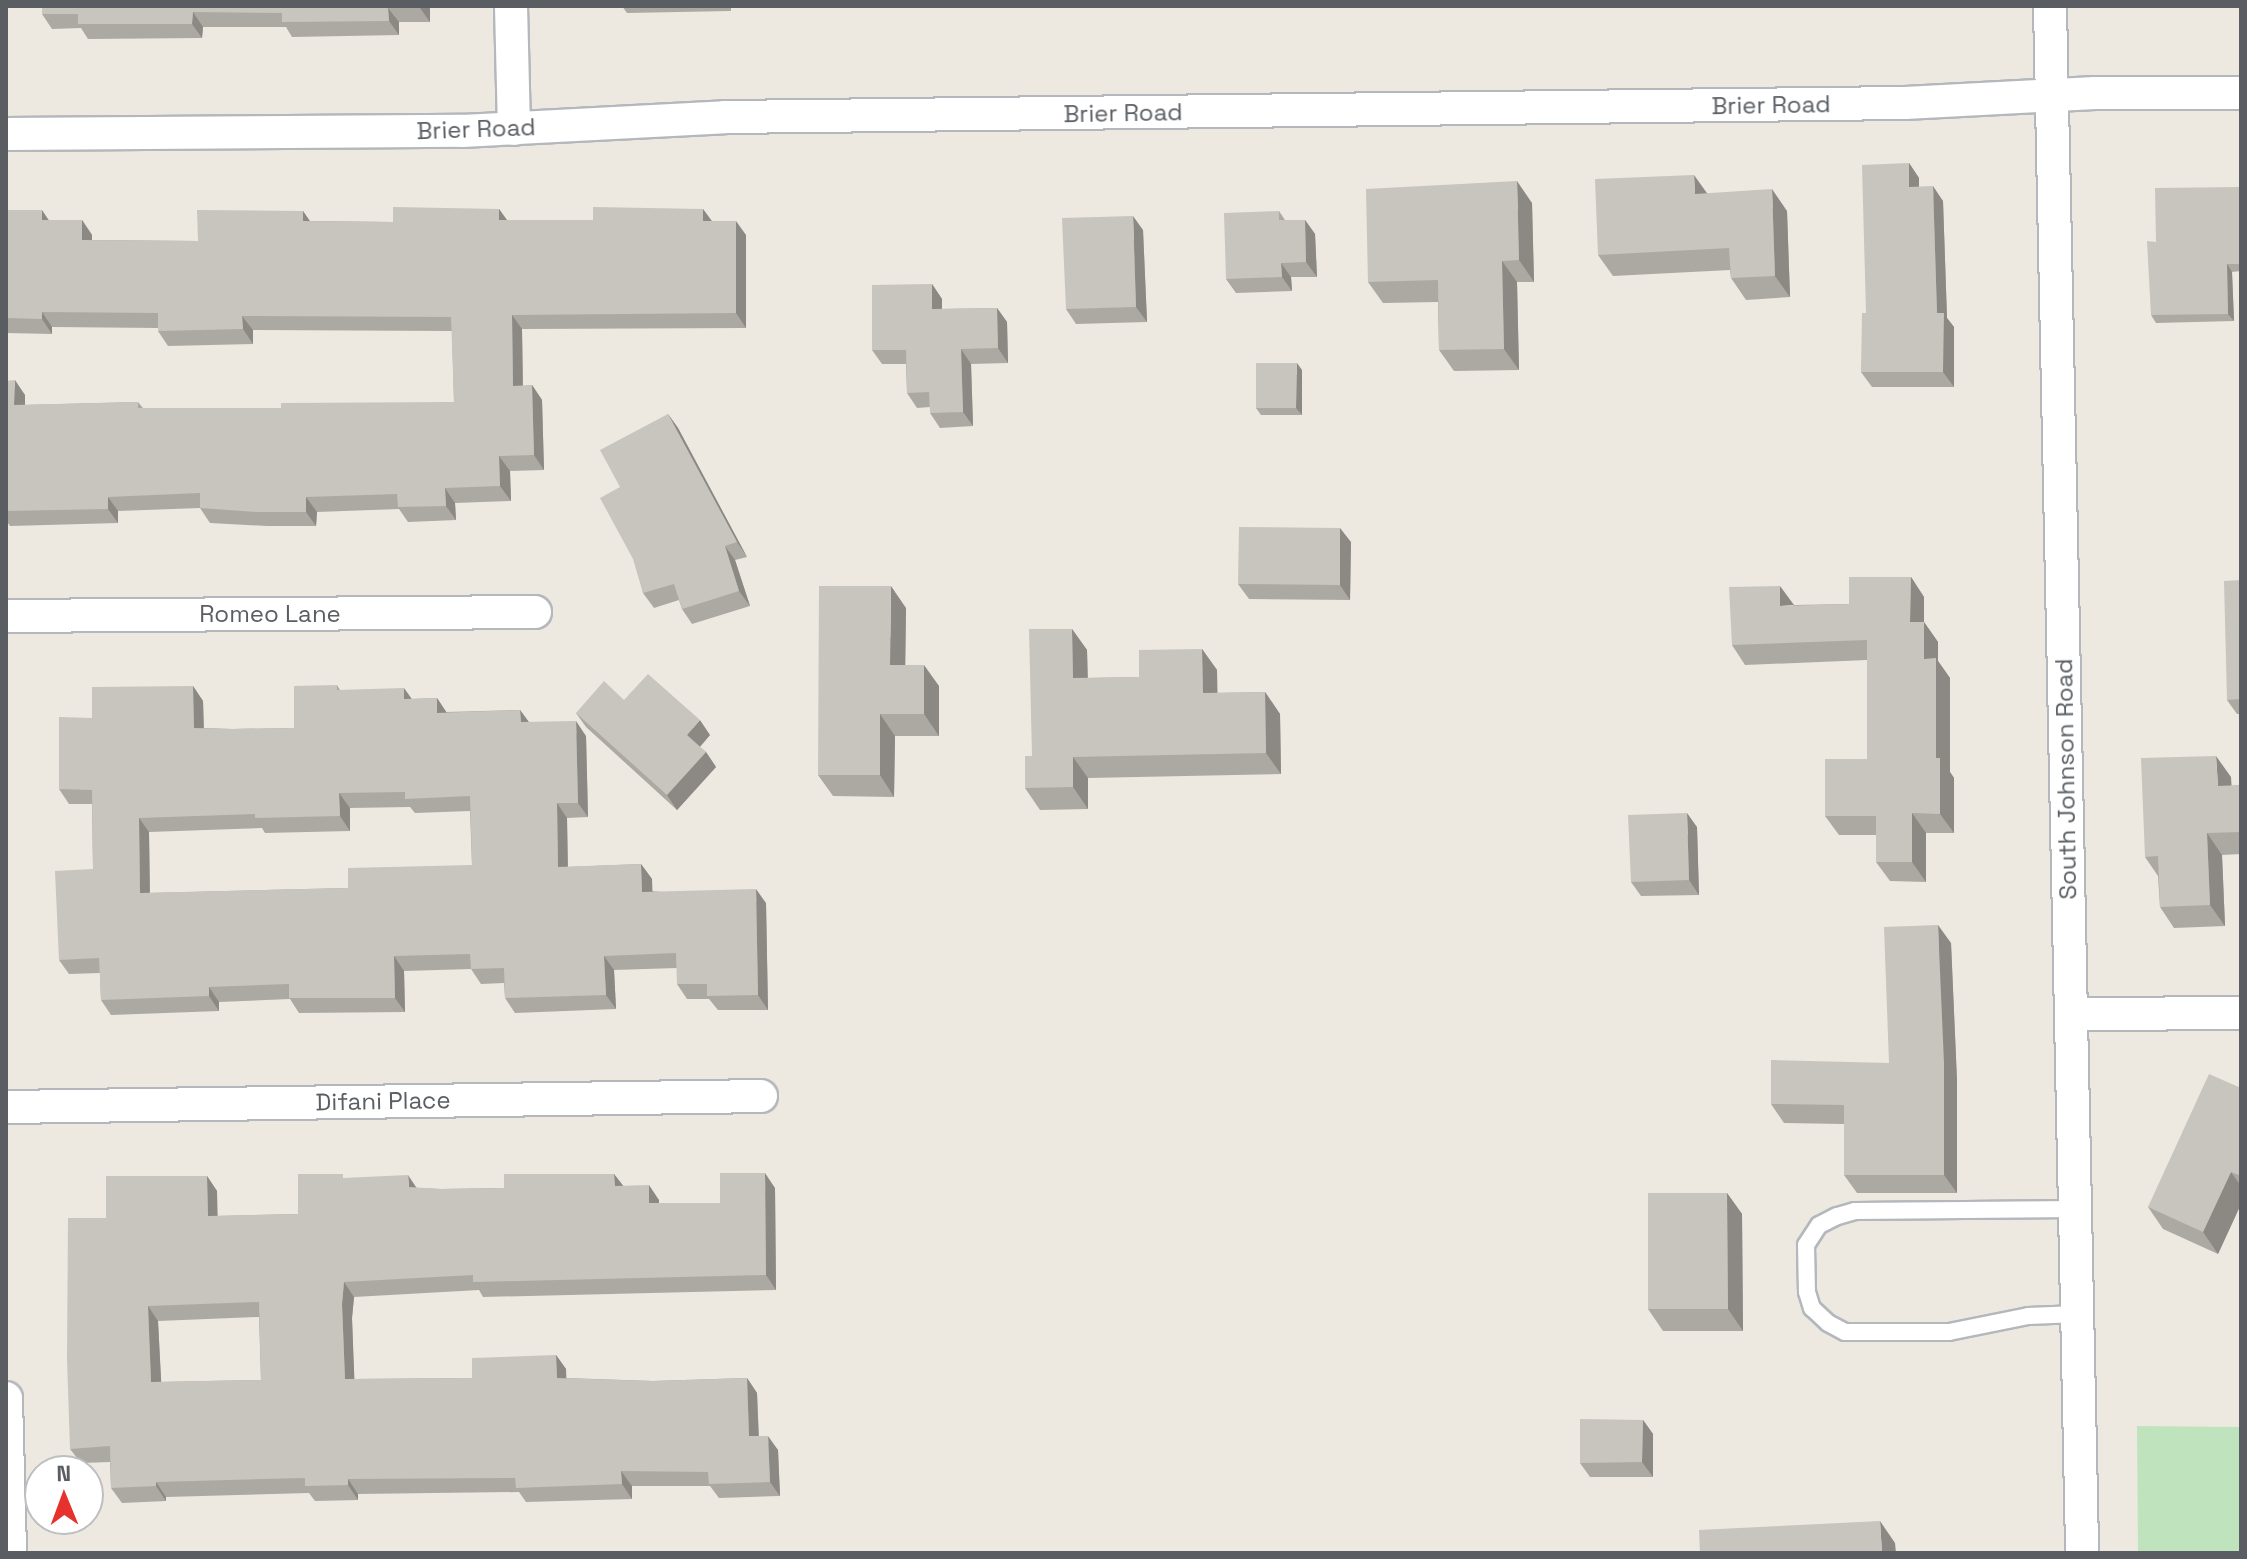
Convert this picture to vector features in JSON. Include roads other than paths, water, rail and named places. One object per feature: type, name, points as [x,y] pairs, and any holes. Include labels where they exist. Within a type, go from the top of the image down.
[{"type":"street","points":[[511,6],[514,129]]},
{"type":"street","name":"South Johnson Road","points":[[2050,6],[2082,1553]]},
{"type":"street","name":"Brier Road","points":[[6,134],[514,129],[725,117],[1905,103],[2241,93]]},
{"type":"street","name":"Romeo Lane","points":[[6,616],[535,612]]},
{"type":"street","points":[[2071,1014],[2241,1013]]},
{"type":"street","name":"Difani Place","points":[[6,1107],[761,1096]]},
{"type":"street","points":[[6,1398],[10,1553]]},
{"type":"lane","points":[[2075,1209],[1855,1211],[1837,1216],[1819,1225],[1806,1245],[1807,1292],[1812,1308],[1828,1323],[1845,1332],[1949,1332],[2028,1316],[2078,1314]]}]
